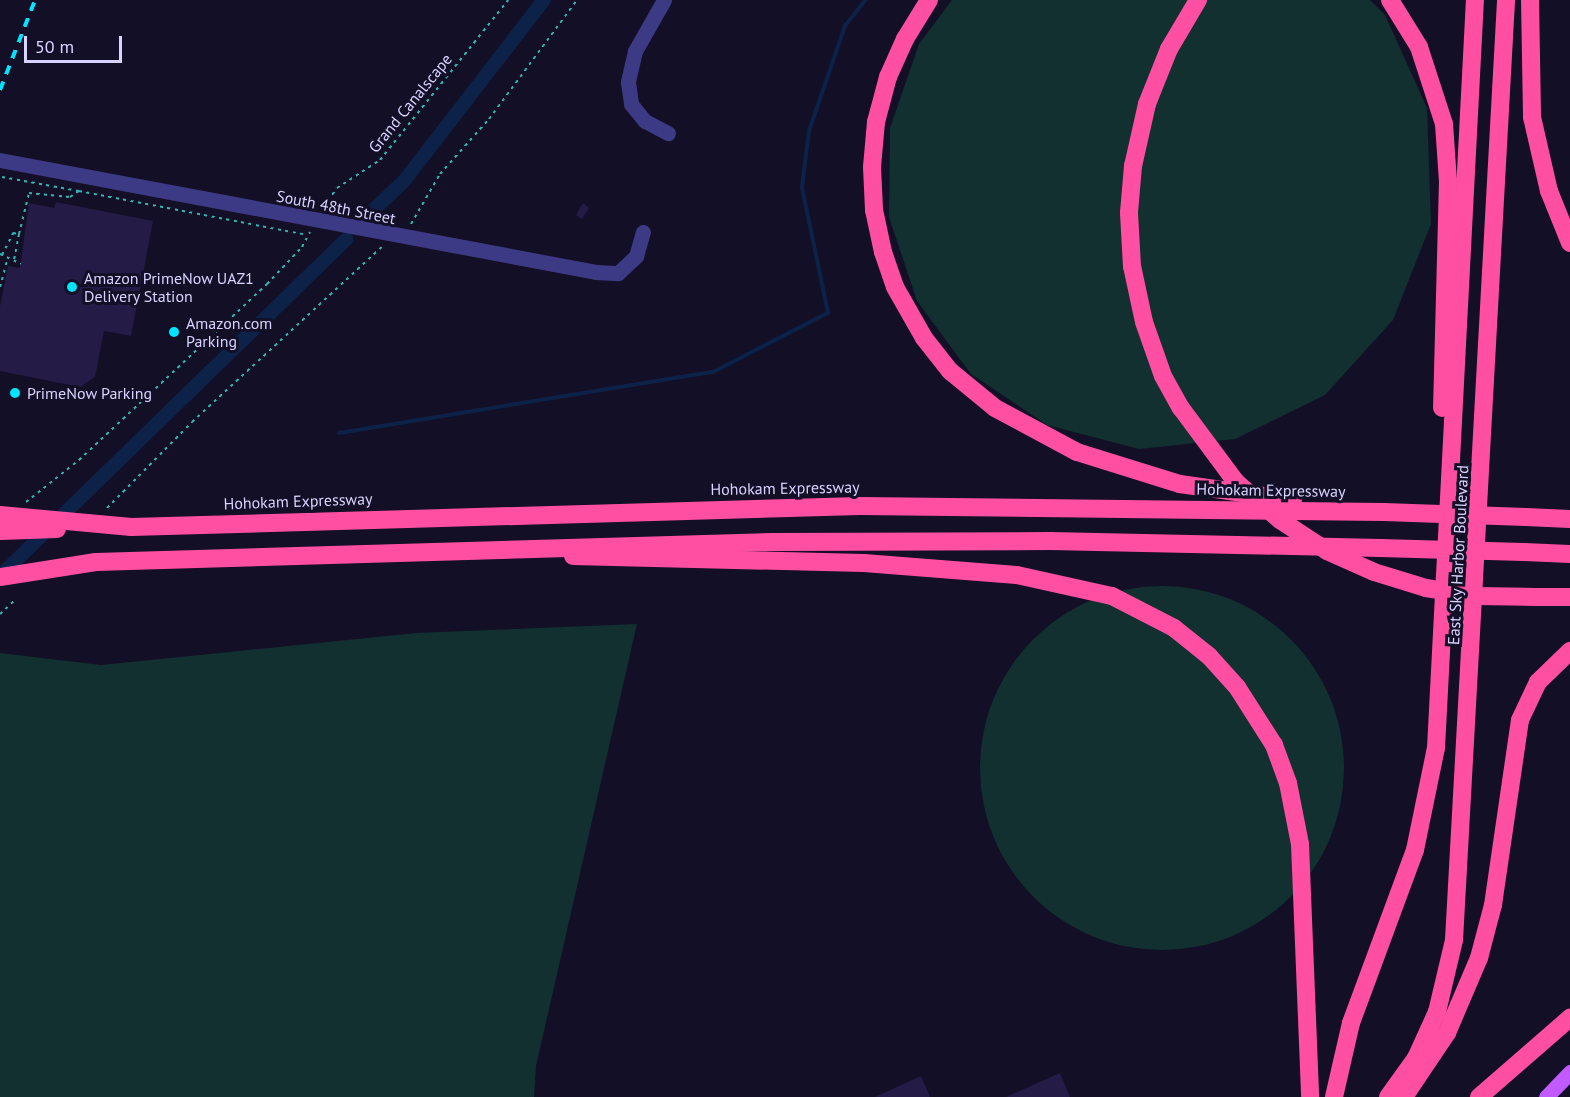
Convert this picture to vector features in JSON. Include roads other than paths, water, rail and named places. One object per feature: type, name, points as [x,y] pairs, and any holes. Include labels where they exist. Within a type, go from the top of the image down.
[{"type":"highway","points":[[929,0],[900,48],[881,98],[873,145],[873,189],[878,231],[895,287],[914,322],[944,363],[978,396],[1016,422],[1119,467],[1200,488],[1384,512]]},
{"type":"highway","points":[[1198,0],[1169,49],[1147,104],[1136,146],[1129,213],[1139,304],[1156,357],[1181,408],[1236,482],[1280,520],[1327,551],[1374,572],[1426,588],[1476,596],[1570,597]]},
{"type":"highway","points":[[1390,0],[1428,67],[1446,144],[1442,447],[1447,559]]},
{"type":"highway","name":"East Sky Harbor Boulevard","points":[[1334,1097],[1351,1023],[1410,865],[1429,791],[1438,726],[1475,0]]},
{"type":"highway","name":"East Sky Harbor Boulevard","points":[[1388,1097],[1416,1058],[1437,1012],[1454,940],[1506,0]]},
{"type":"highway","points":[[1530,0],[1532,117],[1549,190],[1570,243]]},
{"type":"highway","name":"Hohokam Expressway","points":[[0,531],[871,506],[1384,512],[1570,519]]},
{"type":"highway","points":[[0,515],[131,526]]},
{"type":"highway","points":[[0,566],[493,549],[970,541],[1380,548],[1570,554]]},
{"type":"highway","points":[[493,549],[606,560],[785,560],[986,571],[1089,588],[1133,605],[1174,628],[1209,656],[1238,687],[1262,723],[1288,783],[1300,844],[1310,1097]]},
{"type":"highway","points":[[0,577],[96,562]]},
{"type":"highway","points":[[1404,1097],[1447,1034],[1479,958],[1493,905],[1520,720],[1538,682],[1570,651]]},
{"type":"highway","points":[[1479,1097],[1570,1018]]},
{"type":"main road","points":[[1546,1097],[1570,1072]]},
{"type":"street","points":[[664,0],[635,51],[628,82],[631,104],[645,121],[668,133]]},
{"type":"street","name":"South 48th Street","points":[[0,160],[315,225],[553,266],[618,273],[636,256],[643,232]]},
{"type":"waterway","points":[[364,219],[404,181],[544,0]]},
{"type":"waterway","points":[[339,433],[713,372],[828,313],[802,187],[809,131],[845,26],[865,0]]},
{"type":"waterway","points":[[0,576],[346,239]]},
{"type":"railway","points":[[0,90],[35,0]]},
{"type":"place","name":"Amazon PrimeNow UAZ1 Delivery Station","points":[[72,287]]},
{"type":"place","name":"Amazon.com Parking","points":[[174,332]]},
{"type":"place","name":"PrimeNow Parking","points":[[15,393]]}]
